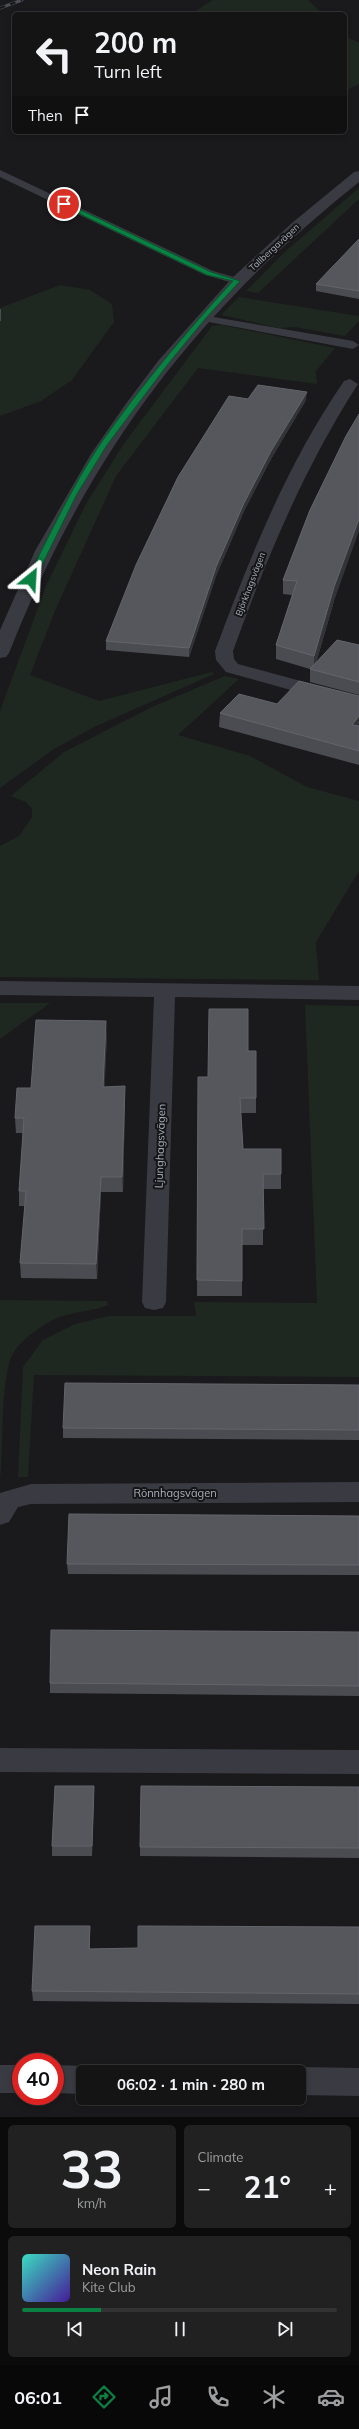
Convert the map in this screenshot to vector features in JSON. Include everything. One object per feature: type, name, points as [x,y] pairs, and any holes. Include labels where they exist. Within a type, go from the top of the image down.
[{"type":"street","name":"Tallbergavägen","points":[[0,653],[17,607],[77,488],[104,444],[140,394],[202,318],[237,281],[308,216],[359,175]]},
{"type":"street","name":"Björkhagsvägen","points":[[350,384],[313,444],[279,510],[244,596],[224,651],[225,660],[232,668],[359,703]]},
{"type":"street","points":[[0,988],[359,993]]},
{"type":"street","name":"Ljunghagsvägen","points":[[154,1302],[165,990]]},
{"type":"street","name":"Rönnhagsvägen","points":[[0,1515],[9,1500],[31,1494],[359,1492]]},
{"type":"street","points":[[0,1760],[359,1762]]},
{"type":"street","points":[[0,2079],[12,2079]]},
{"type":"street","points":[[64,2079],[76,2080]]},
{"type":"street","points":[[306,2082],[359,2082]]},
{"type":"lane","points":[[0,173],[209,273],[237,281]]},
{"type":"lane","points":[[202,318],[353,345]]},
{"type":"shaded area","points":[[213,0],[308,0],[321,12],[194,12]]},
{"type":"shaded area","points":[[347,37],[359,43],[359,84],[347,90]]},
{"type":"shaded area","points":[[359,188],[359,199],[258,293],[246,291],[287,250]]},
{"type":"shaded area","points":[[60,285],[90,290],[112,304],[114,322],[72,380],[41,401],[0,416],[0,308]]},
{"type":"shaded area","points":[[239,297],[359,316],[359,321],[345,336],[295,327],[279,328],[221,315]]},
{"type":"shaded area","points":[[222,325],[335,348],[316,371],[317,384],[198,368],[116,476],[55,611],[30,675],[99,701],[212,672],[214,674],[94,727],[54,749],[0,788],[0,711],[46,586],[86,504],[123,445],[212,326]]},
{"type":"shaded area","points":[[225,676],[239,679],[178,735],[250,756],[307,787],[359,801],[359,871],[316,942],[319,980],[0,977],[0,846],[19,836],[32,817],[32,809],[26,802],[11,796],[64,752],[152,707]]},
{"type":"shaded area","points":[[0,1003],[50,1003],[0,1039]]},
{"type":"shaded area","points":[[305,1005],[359,1006],[359,1377],[34,1375],[28,1477],[18,1477],[23,1367],[43,1340],[75,1324],[109,1316],[196,1316],[194,1302],[317,1303]]},
{"type":"shaded area","points":[[0,1300],[107,1301],[108,1305],[68,1314],[55,1319],[42,1326],[29,1336],[13,1354],[7,1374],[3,1404],[0,1479]]},
{"type":"building","points":[[359,239],[359,291],[316,284]]},
{"type":"building","points":[[258,385],[307,392],[271,451],[244,503],[216,567],[189,648],[106,641],[136,565],[178,477],[229,396],[248,399]]},
{"type":"building","points":[[359,414],[359,519],[334,587],[314,656],[276,645],[297,581],[283,580],[310,510],[346,436]]},
{"type":"building","points":[[337,640],[359,645],[359,682],[310,669]]},
{"type":"building","points":[[299,681],[359,696],[359,716],[352,725],[359,726],[359,751],[220,713],[239,694],[277,704]]},
{"type":"building","points":[[209,1009],[248,1009],[248,1051],[256,1051],[256,1098],[240,1098],[243,1149],[281,1149],[281,1174],[263,1174],[264,1229],[242,1229],[242,1281],[197,1280],[198,1077],[208,1077]]},
{"type":"building","points":[[36,1020],[106,1021],[103,1087],[125,1086],[122,1177],[101,1177],[96,1264],[20,1263],[26,1191],[19,1191],[24,1118],[15,1118],[17,1088],[31,1088]]},
{"type":"building","points":[[65,1383],[359,1385],[359,1430],[63,1428]]},
{"type":"building","points":[[69,1514],[359,1516],[359,1565],[67,1564]]},
{"type":"building","points":[[51,1630],[359,1632],[359,1686],[50,1683]]},
{"type":"building","points":[[55,1786],[94,1786],[92,1846],[52,1846]]},
{"type":"building","points":[[141,1786],[359,1787],[359,1848],[140,1847]]},
{"type":"building","points":[[35,1926],[90,1926],[89,1949],[138,1948],[138,1926],[359,1927],[359,1994],[32,1991]]},
{"type":"railway","points":[[0,8],[22,0]]},
{"type":"route","points":[[31,579],[74,494],[104,444],[140,394],[166,362],[202,318],[237,281],[209,273],[64,204]]}]
